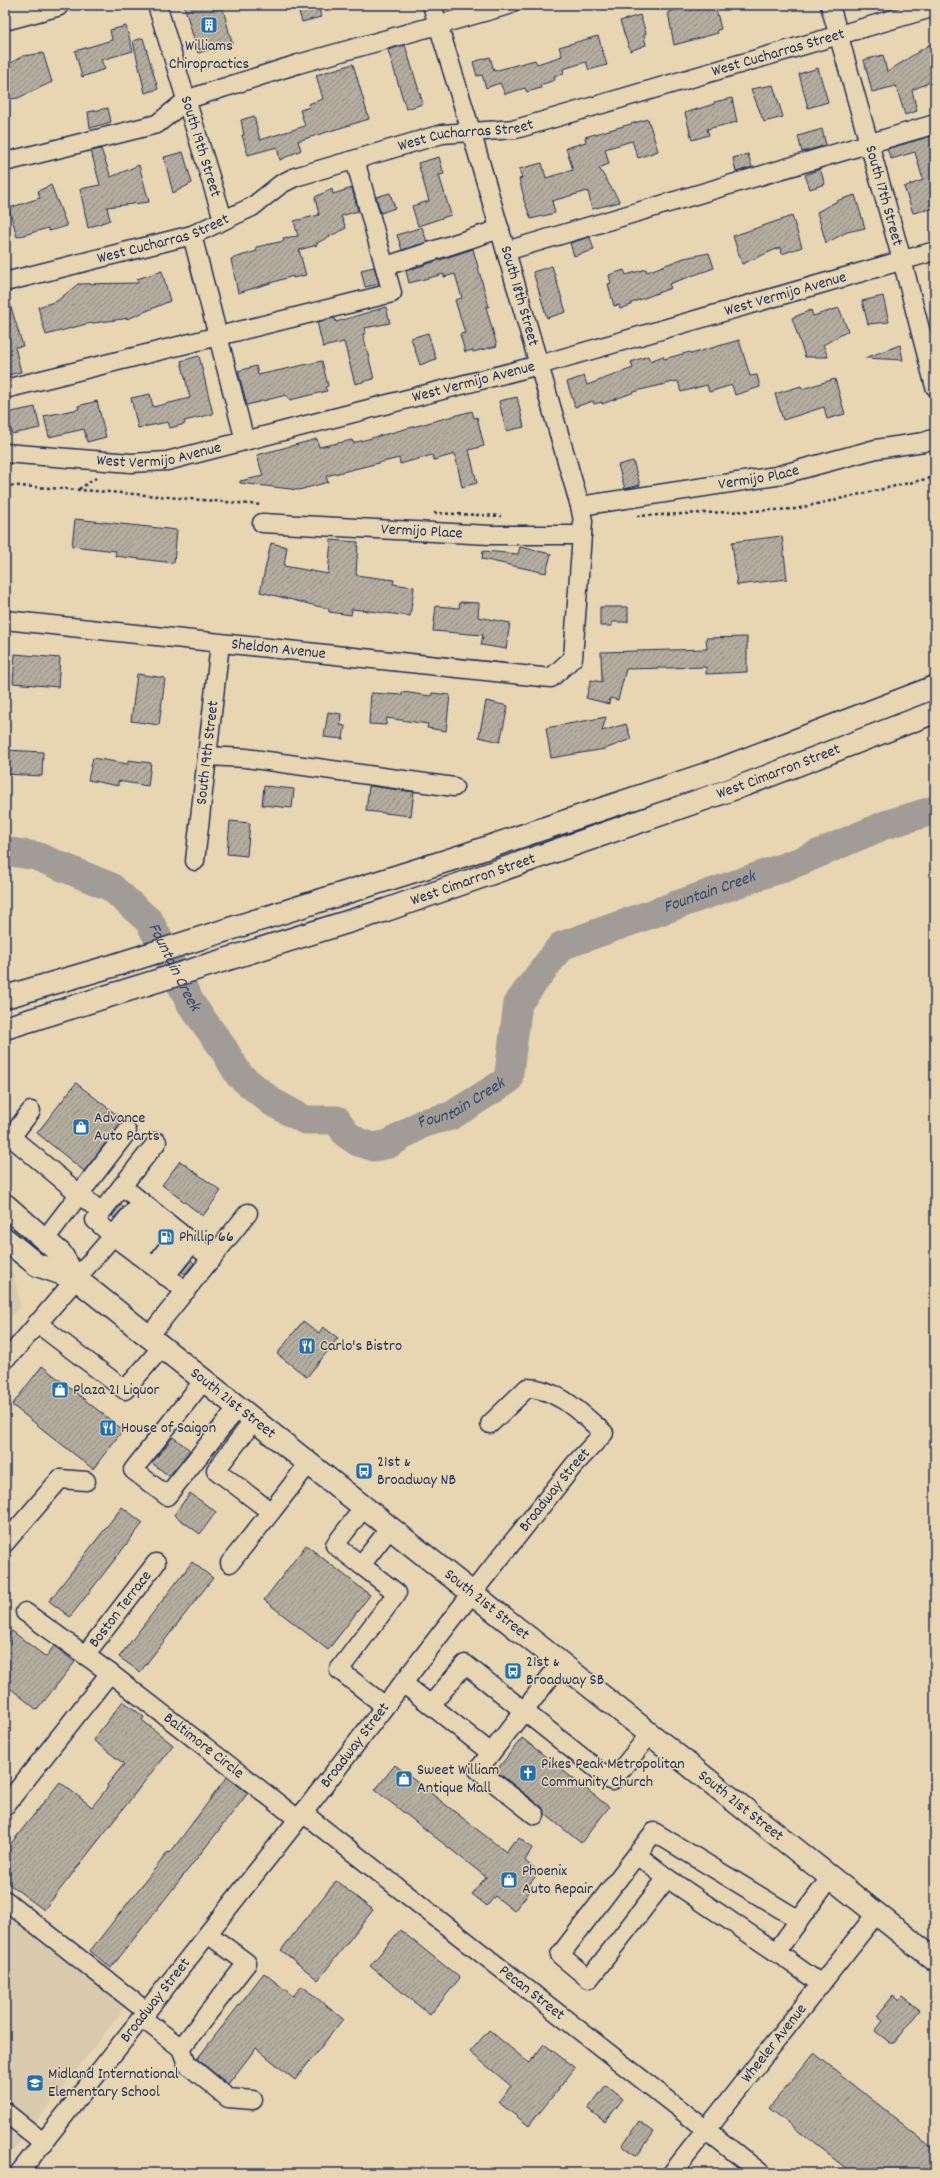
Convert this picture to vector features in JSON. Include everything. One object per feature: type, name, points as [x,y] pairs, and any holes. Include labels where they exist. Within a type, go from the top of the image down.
[{"type":"main road","points":[[5,19],[57,5]]},
{"type":"main road","name":"West Cimarron Street","points":[[5,997],[112,966],[465,855],[714,771],[935,688]]},
{"type":"main road","name":"West Cimarron Street","points":[[5,1028],[386,910],[569,848],[748,784],[935,712]]},
{"type":"main road","name":"South 21st Street","points":[[5,1204],[46,1238],[61,1254],[76,1278],[935,1960]]},
{"type":"main road","name":"South 21st Street","points":[[5,1239],[37,1265],[76,1278]]},
{"type":"street","name":"South 19th Street","points":[[157,5],[188,100],[223,219]]},
{"type":"street","name":"South 18th Street","points":[[432,5],[500,229],[580,506],[583,521],[573,658],[551,678]]},
{"type":"street","points":[[5,162],[156,124],[188,100],[298,64],[509,5]]},
{"type":"street","name":"South 17th Street","points":[[830,5],[902,260],[935,387]]},
{"type":"street","name":"West Cucharras Street","points":[[5,282],[192,235],[223,219],[252,207],[281,184],[295,177],[442,134],[516,129],[935,7]]},
{"type":"street","points":[[506,251],[935,124]]},
{"type":"street","points":[[5,389],[392,293],[386,266],[355,160]]},
{"type":"street","points":[[386,266],[500,229]]},
{"type":"street","points":[[192,235],[244,441]]},
{"type":"street","name":"West Vermijo Avenue","points":[[5,453],[138,463],[167,461],[539,366],[935,251]]},
{"type":"street","name":"Vermijo Place","points":[[580,506],[776,476],[876,449],[924,442],[935,438]]},
{"type":"street","name":"Vermijo Place","points":[[263,514],[483,534],[582,535]]},
{"type":"street","name":"Sheldon Avenue","points":[[5,620],[551,678]]},
{"type":"street","name":"South 19th Street","points":[[195,861],[220,644]]},
{"type":"street","points":[[207,756],[246,758],[454,786]]},
{"type":"street","points":[[31,1110],[11,1137],[101,1212]]},
{"type":"street","points":[[46,1238],[127,1132]]},
{"type":"street","points":[[157,1142],[95,1220],[125,1245],[186,1291]]},
{"type":"street","points":[[122,1186],[212,1259]]},
{"type":"street","points":[[5,1359],[76,1278],[125,1245],[153,1211]]},
{"type":"street","points":[[125,1245],[153,1211]]},
{"type":"street","points":[[37,1323],[125,1390],[156,1342],[186,1291],[248,1213]]},
{"type":"street","points":[[159,1271],[186,1238]]},
{"type":"street","points":[[204,1380],[133,1470],[167,1496],[246,1414]]},
{"type":"street","name":"Broadway Street","points":[[20,2173],[301,1816],[472,1593],[574,1465],[604,1433],[572,1405],[539,1388],[527,1388],[490,1424]]},
{"type":"street","points":[[246,1414],[216,1470],[271,1512]]},
{"type":"street","points":[[230,1563],[309,1463]]},
{"type":"street","points":[[5,1543],[60,1479],[86,1481]]},
{"type":"street","points":[[364,1507],[335,1545],[397,1593],[339,1670],[385,1706]]},
{"type":"street","points":[[361,1565],[390,1528]]},
{"type":"street","name":"Boston Terrace","points":[[85,1655],[156,1563]]},
{"type":"street","name":"Baltimore Circle","points":[[25,1612],[110,1673],[301,1816]]},
{"type":"street","points":[[535,1815],[478,1770],[561,1663]]},
{"type":"street","points":[[431,1706],[465,1664],[612,1781],[650,1734]]},
{"type":"street","points":[[5,1806],[110,1673]]},
{"type":"street","points":[[403,1683],[491,1753]]},
{"type":"street","name":"Pecan Street","points":[[301,1816],[759,2172]]},
{"type":"street","points":[[668,1878],[589,1979],[560,1955],[654,1832],[799,1920]]},
{"type":"street","points":[[637,1855],[821,1984]]},
{"type":"street","points":[[776,1952],[830,1878]]},
{"type":"street","points":[[5,1900],[145,2015],[182,2048],[187,2064],[228,2098],[253,2100]]},
{"type":"street","name":"Wheeler Avenue","points":[[672,2173],[876,1914]]},
{"type":"street","points":[[182,2048],[247,1963],[208,1934]]},
{"type":"street","points":[[5,2112],[44,2143]]},
{"type":"path","points":[[630,516],[795,509],[935,477]]},
{"type":"path","points":[[5,485],[110,492],[263,514]]},
{"type":"path","points":[[432,513],[508,517]]},
{"type":"shaded area","points":[[5,1267],[13,1273],[21,1306],[5,1323]]},
{"type":"shaded area","name":"Midland International Elementary School","points":[[5,1913],[127,2005],[5,2161]]},
{"type":"building","name":"Williams Chiropractics","points":[[184,5],[222,5],[232,43],[198,53]]},
{"type":"building","points":[[297,5],[318,5],[321,17],[302,22]]},
{"type":"building","points":[[697,5],[715,5],[721,29],[717,30],[718,33],[674,45],[668,12]]},
{"type":"building","points":[[640,15],[646,33],[644,36],[646,45],[630,51],[620,21]]},
{"type":"building","points":[[126,26],[133,51],[101,60],[105,69],[82,77],[75,51],[112,40],[110,30]]},
{"type":"building","points":[[598,36],[607,65],[589,70],[586,62],[563,69],[564,74],[554,76],[555,80],[540,85],[541,88],[527,92],[525,88],[505,94],[500,83],[486,88],[482,75],[477,76],[473,62],[490,57],[494,71],[535,60],[537,64],[562,56],[559,47]]},
{"type":"building","points":[[143,38],[158,89],[145,93],[133,41]]},
{"type":"building","points":[[935,41],[935,80],[912,90],[917,111],[905,115],[896,86],[872,92],[864,60],[883,55],[887,72]]},
{"type":"building","points":[[405,45],[423,104],[406,109],[388,50]]},
{"type":"building","points":[[43,53],[52,82],[18,98],[10,99],[5,85],[5,66],[23,56]]},
{"type":"building","points":[[353,64],[369,119],[298,141],[301,150],[280,160],[277,147],[248,155],[242,135],[244,135],[241,120],[254,116],[260,140],[305,126],[300,110],[310,107],[308,104],[323,99],[316,75]]},
{"type":"building","points":[[818,68],[828,102],[808,108],[799,74]]},
{"type":"building","points":[[773,85],[783,117],[764,122],[751,89]]},
{"type":"building","points":[[732,98],[737,122],[707,129],[709,135],[692,140],[685,113],[714,104],[714,102]]},
{"type":"building","points":[[108,108],[111,122],[90,128],[88,112]]},
{"type":"building","points":[[648,119],[658,151],[638,158],[632,141],[605,149],[609,164],[599,168],[620,202],[592,209],[588,191],[552,201],[555,213],[531,219],[523,198],[519,179],[522,178],[519,169],[542,163],[546,178],[573,170],[566,148],[586,142],[585,137]]},
{"type":"building","points":[[822,129],[826,145],[802,152],[798,136]]},
{"type":"building","points":[[935,135],[935,208],[913,213],[904,187],[923,180],[915,152],[891,159],[887,149]]},
{"type":"building","points":[[101,149],[111,177],[139,165],[149,202],[107,207],[110,220],[88,228],[80,189],[100,185],[91,151]]},
{"type":"building","points":[[183,152],[192,183],[173,193],[164,157]]},
{"type":"building","points":[[748,154],[752,167],[736,172],[733,158]]},
{"type":"building","points":[[439,157],[444,174],[439,175],[451,215],[418,226],[412,206],[429,201],[418,163]]},
{"type":"building","points":[[820,169],[825,184],[810,189],[805,175]]},
{"type":"building","points":[[51,185],[67,226],[49,231],[48,228],[17,237],[9,208],[40,198],[38,191]]},
{"type":"building","points":[[352,188],[358,211],[341,216],[346,228],[317,243],[317,245],[299,250],[306,275],[293,278],[293,276],[238,293],[231,259],[257,251],[256,247],[284,241],[283,238],[298,236],[294,221],[319,215],[315,197],[332,189],[333,194]]},
{"type":"building","points":[[390,193],[395,208],[381,213],[376,197]]},
{"type":"building","points":[[855,195],[865,228],[847,232],[826,243],[817,212],[839,200]]},
{"type":"building","points":[[792,216],[802,247],[782,254],[781,247],[742,264],[733,236]]},
{"type":"building","points":[[422,227],[427,242],[402,250],[397,235]]},
{"type":"building","points":[[590,237],[594,250],[574,256],[570,243]]},
{"type":"building","points":[[473,249],[489,307],[486,307],[497,346],[473,352],[473,350],[465,352],[460,334],[465,333],[455,300],[462,298],[455,274],[444,277],[444,274],[409,283],[406,271]]},
{"type":"building","points":[[709,253],[714,268],[669,284],[671,288],[631,303],[631,305],[620,309],[619,305],[614,306],[608,284],[611,283],[609,275],[624,270],[626,275],[646,269],[647,272],[684,258]]},
{"type":"building","points":[[552,266],[566,312],[547,318],[533,272]]},
{"type":"building","points":[[374,267],[379,284],[365,287],[361,270]]},
{"type":"building","points":[[162,271],[170,301],[130,318],[86,324],[46,335],[38,307],[57,301],[78,284],[138,283],[137,279]]},
{"type":"building","points":[[883,296],[889,322],[868,324],[862,301]]},
{"type":"building","points":[[5,298],[8,298],[23,346],[15,347],[21,372],[8,375],[5,362]]},
{"type":"building","points":[[386,307],[390,323],[365,328],[366,333],[363,334],[374,379],[355,384],[344,342],[323,347],[317,322],[335,318],[336,322]]},
{"type":"building","points":[[839,308],[848,331],[823,345],[828,357],[805,357],[792,318],[811,310],[813,316]]},
{"type":"building","points":[[428,333],[436,359],[420,365],[411,338]]},
{"type":"building","points":[[739,340],[750,376],[757,375],[760,387],[735,395],[732,385],[709,392],[707,385],[681,392],[678,381],[640,390],[602,404],[602,402],[594,404],[593,401],[575,407],[567,382],[584,376],[587,385],[633,368],[631,362],[648,356],[650,361],[663,356],[664,359],[690,352],[691,354]]},
{"type":"building","points":[[900,345],[903,360],[865,358]]},
{"type":"building","points":[[199,356],[213,414],[184,421],[185,424],[170,428],[168,422],[138,428],[131,398],[150,394],[153,407],[190,398],[181,361]]},
{"type":"building","points":[[322,361],[328,386],[325,387],[327,391],[290,400],[286,395],[247,405],[238,371],[256,366],[258,375]]},
{"type":"building","points":[[835,379],[845,414],[827,419],[824,407],[783,420],[775,394],[801,386],[802,389]]},
{"type":"building","points":[[517,397],[524,427],[506,431],[499,401]]},
{"type":"building","points":[[97,401],[106,437],[87,442],[84,429],[49,437],[44,416],[79,409],[78,406]]},
{"type":"building","points":[[35,407],[40,428],[12,434],[7,413]]},
{"type":"building","points":[[472,411],[474,418],[477,417],[484,446],[469,450],[477,483],[462,487],[455,454],[434,460],[432,455],[400,464],[399,458],[326,476],[328,482],[299,490],[240,483],[240,481],[263,476],[257,455],[317,439],[319,447],[352,440],[353,443]]},
{"type":"building","points":[[633,461],[640,485],[625,489],[618,465]]},
{"type":"building","points":[[75,519],[177,530],[174,563],[115,556],[116,551],[72,546]]},
{"type":"building","points":[[782,536],[787,579],[737,585],[732,542]]},
{"type":"building","points":[[331,540],[358,542],[356,575],[394,580],[393,584],[414,587],[410,616],[352,609],[351,615],[329,612],[329,609],[260,592],[271,543],[287,547],[284,566],[328,574]]},
{"type":"building","points":[[520,547],[551,554],[546,573],[482,559],[483,551],[518,554]]},
{"type":"building","points":[[460,602],[479,603],[478,617],[510,623],[506,649],[481,645],[483,635],[433,631],[436,606],[459,608]]},
{"type":"building","points":[[600,607],[628,607],[628,622],[612,622],[612,626],[600,626]]},
{"type":"building","points":[[747,637],[747,672],[706,674],[706,667],[626,669],[618,700],[610,698],[609,704],[586,698],[591,680],[602,682],[601,652],[707,649],[706,638]]},
{"type":"building","points":[[15,654],[60,658],[58,687],[13,683]]},
{"type":"building","points":[[137,674],[165,678],[159,725],[131,721]]},
{"type":"building","points":[[402,692],[431,696],[432,693],[450,695],[446,731],[427,728],[428,724],[387,718],[386,725],[369,724],[371,693],[402,695]]},
{"type":"building","points":[[486,701],[508,706],[500,742],[479,737]]},
{"type":"building","points":[[328,712],[341,714],[340,725],[345,726],[343,739],[324,737]]},
{"type":"building","points":[[606,717],[602,731],[626,724],[631,739],[605,749],[551,758],[546,728]]},
{"type":"building","points":[[7,750],[43,752],[42,776],[6,774]]},
{"type":"building","points":[[93,758],[128,764],[128,760],[151,763],[148,786],[118,781],[118,786],[88,780]]},
{"type":"building","points":[[264,786],[294,789],[292,808],[262,805]]},
{"type":"building","points":[[369,786],[414,792],[411,816],[366,811]]},
{"type":"building","points":[[230,821],[250,823],[247,856],[227,854]]},
{"type":"building","name":"Advance Auto Parts","points":[[76,1083],[126,1122],[119,1126],[84,1171],[37,1133]]},
{"type":"building","points":[[180,1161],[221,1191],[203,1216],[162,1185]]},
{"type":"building","points":[[121,1204],[124,1207],[114,1218],[112,1216]]},
{"type":"building","points":[[191,1260],[194,1263],[185,1274],[182,1272]]},
{"type":"building","name":"Carlo's Bistro","points":[[303,1321],[319,1333],[323,1327],[338,1338],[307,1377],[277,1354]]},
{"type":"building","points":[[42,1366],[123,1430],[93,1469],[12,1405]]},
{"type":"building","points":[[173,1437],[190,1450],[169,1476],[152,1463]]},
{"type":"building","points":[[190,1493],[216,1512],[200,1534],[174,1515]]},
{"type":"building","points":[[122,1507],[143,1523],[70,1617],[49,1601]]},
{"type":"building","points":[[306,1545],[370,1595],[328,1650],[264,1600]]},
{"type":"building","points":[[192,1562],[213,1578],[140,1672],[119,1657]]},
{"type":"building","points":[[12,1631],[46,1657],[54,1646],[75,1662],[37,1710],[5,1684],[5,1640]]},
{"type":"building","points":[[123,1701],[144,1717],[142,1720],[173,1745],[44,1910],[5,1881],[5,1851],[60,1782],[92,1807],[108,1787],[107,1785],[124,1764],[93,1740]]},
{"type":"building","points":[[522,1738],[609,1807],[581,1843],[545,1814],[542,1807],[496,1771]]},
{"type":"building","points":[[395,1765],[506,1852],[514,1841],[516,1842],[519,1838],[532,1848],[525,1861],[539,1872],[527,1887],[531,1890],[514,1911],[495,1896],[487,1906],[472,1894],[486,1877],[375,1790]]},
{"type":"building","points":[[227,1777],[248,1793],[111,1968],[90,1951],[168,1852],[170,1853]]},
{"type":"building","points":[[336,1881],[373,1910],[318,1980],[281,1950]]},
{"type":"building","points":[[400,1930],[460,1978],[430,2015],[370,1966]]},
{"type":"building","points":[[264,1973],[293,1996],[302,1986],[343,2019],[295,2080],[256,2048],[228,2084],[197,2059]]},
{"type":"building","points":[[893,1996],[899,2001],[903,1997],[920,2010],[894,2042],[889,2042],[875,2031],[883,2021],[877,2016]]},
{"type":"building","points":[[489,2030],[529,2063],[544,2044],[575,2068],[529,2126],[498,2102],[511,2086],[470,2052]]},
{"type":"building","points":[[814,2053],[935,2150],[935,2173],[852,2173],[769,2108]]},
{"type":"building","points":[[606,2085],[623,2099],[605,2122],[588,2109]]},
{"type":"building","points":[[639,2121],[654,2132],[637,2156],[622,2146]]},
{"type":"waterway","name":"Fountain Creek","points":[[5,851],[36,856],[111,887],[150,922],[191,1004],[223,1048],[239,1075],[272,1102],[305,1120],[337,1120],[346,1134],[358,1142],[374,1147],[389,1144],[423,1123],[451,1116],[508,1080],[518,1003],[561,946],[801,861],[885,825],[935,810]]},
{"type":"place","name":"Williams Chiropractics","points":[[209,25]]},
{"type":"place","name":"Advance Auto Parts","points":[[81,1127]]},
{"type":"place","name":"Phillip 66","points":[[166,1237]]},
{"type":"place","name":"Carlo's Bistro","points":[[307,1346]]},
{"type":"place","name":"Plaza 21 Liquor","points":[[60,1390]]},
{"type":"place","name":"House of Saigon","points":[[108,1428]]},
{"type":"place","name":"21st & Broadway NB","points":[[364,1471]]},
{"type":"place","name":"21st & Broadway SB","points":[[513,1671]]},
{"type":"place","name":"Pikes Peak Metropolitan Community Church","points":[[528,1773]]},
{"type":"place","name":"Sweet William Antique Mall","points":[[404,1779]]},
{"type":"place","name":"Phoenix Auto Repair","points":[[509,1880]]},
{"type":"place","name":"Midland International Elementary School","points":[[35,2083]]}]
